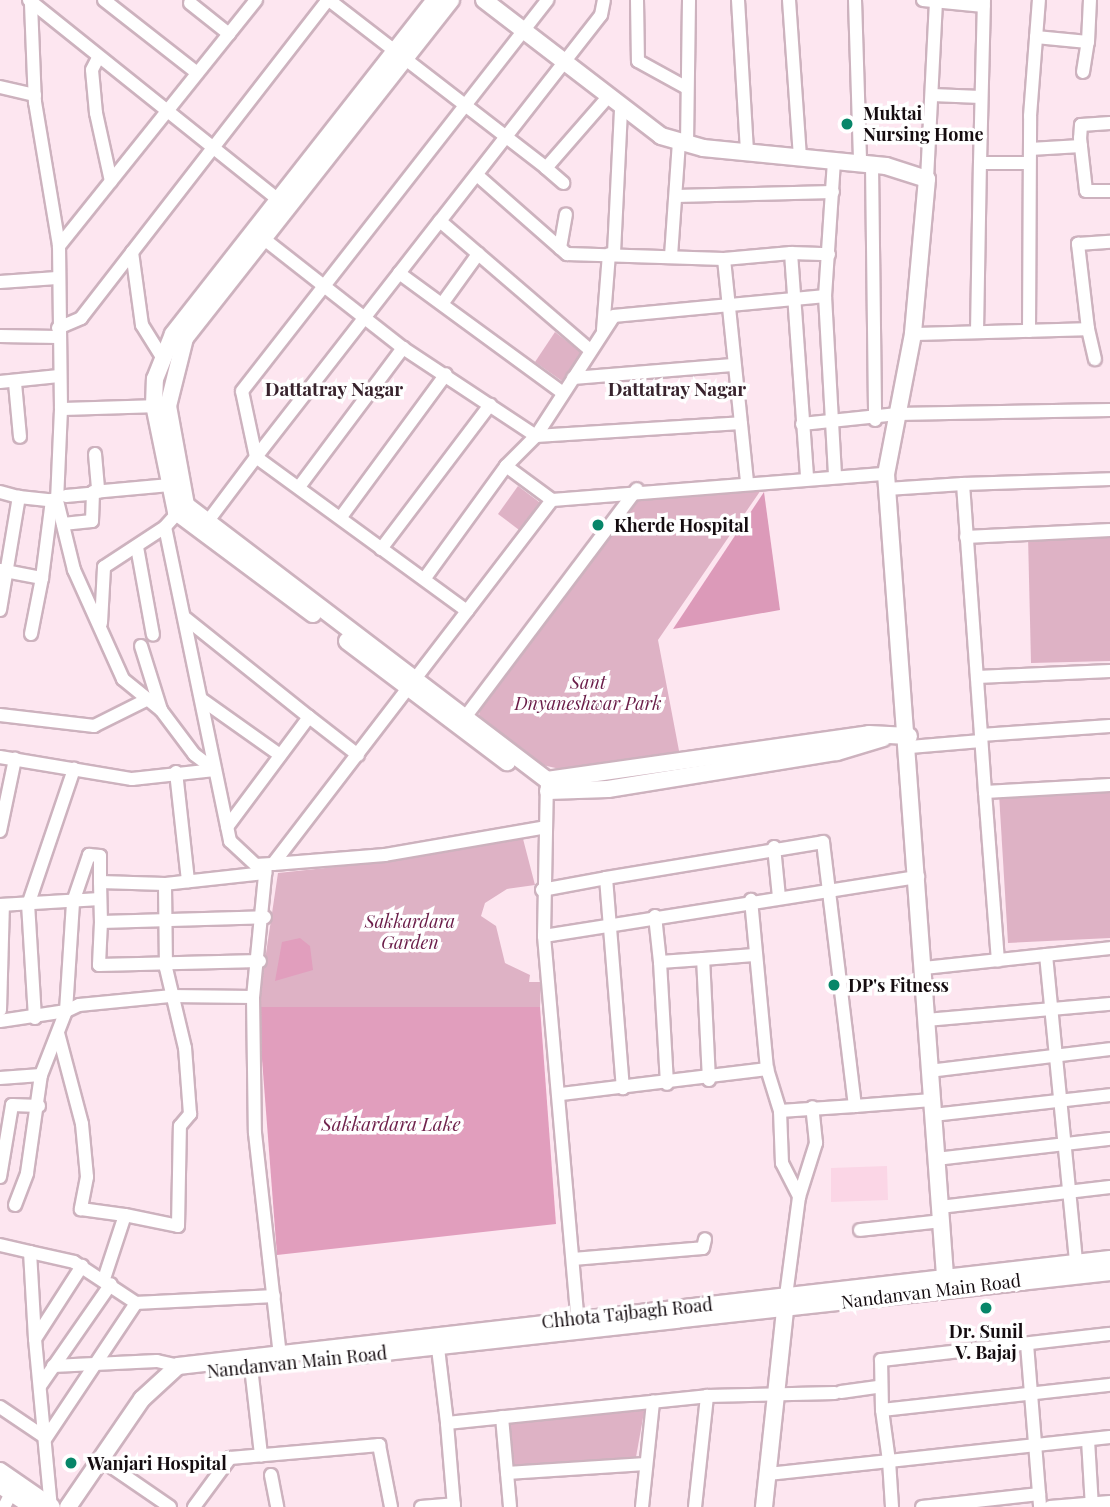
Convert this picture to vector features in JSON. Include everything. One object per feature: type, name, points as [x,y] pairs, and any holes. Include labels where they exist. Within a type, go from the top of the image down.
[{"type":"main road","points":[[402,52],[435,0]]},
{"type":"main road","points":[[451,0],[402,52],[162,357],[161,406],[170,485],[181,509],[545,785],[701,767],[869,734],[909,741]]},
{"type":"main road","points":[[484,0],[526,29],[614,103],[683,143],[866,164],[927,179],[913,334],[887,482],[909,741],[945,1283]]},
{"type":"main road","points":[[181,509],[161,406],[185,338],[264,239],[282,203]]},
{"type":"main road","points":[[411,684],[466,716],[497,748]]},
{"type":"main road","points":[[1077,1269],[1110,1259]]},
{"type":"main road","points":[[1077,1269],[1110,1272]]},
{"type":"main road","name":"Nandanvan Main Road","points":[[786,1302],[1077,1269]]},
{"type":"main road","points":[[764,1507],[779,1391],[786,1302]]},
{"type":"main road","name":"Chhota Tajbagh Road","points":[[578,1324],[786,1302]]},
{"type":"main road","points":[[68,1507],[142,1399],[178,1366],[280,1359],[578,1324]]},
{"type":"main road","name":"Nandanvan Main Road","points":[[80,1507],[155,1396],[176,1377],[251,1367],[280,1359]]},
{"type":"main road","points":[[0,1471],[6,1493],[33,1507]]},
{"type":"main road","points":[[6,1493],[52,1507]]},
{"type":"street","points":[[104,0],[197,73]]},
{"type":"street","points":[[59,246],[256,0]]},
{"type":"street","points":[[0,336],[58,332],[81,318],[329,0],[402,52],[563,183]]},
{"type":"street","points":[[467,611],[256,457],[242,391],[547,0]]},
{"type":"street","points":[[204,526],[601,15],[604,0]]},
{"type":"street","points":[[637,0],[638,61],[687,88]]},
{"type":"street","points":[[671,256],[687,88],[689,0]]},
{"type":"street","points":[[738,0],[747,152]]},
{"type":"street","points":[[789,0],[800,158]]},
{"type":"street","points":[[855,0],[866,164],[875,420]]},
{"type":"street","points":[[927,179],[932,95],[932,0],[984,3],[977,332]]},
{"type":"street","points":[[1029,331],[1029,163],[1039,0]]},
{"type":"street","points":[[1083,72],[1090,0]]},
{"type":"street","points":[[190,1],[229,34]]},
{"type":"street","points":[[31,2],[282,203]]},
{"type":"street","points":[[31,2],[35,95],[59,246],[58,376],[61,409],[58,499],[31,634]]},
{"type":"street","points":[[1036,37],[1088,42]]},
{"type":"street","points":[[98,58],[92,70],[96,113],[111,181]]},
{"type":"street","points":[[0,87],[35,95]]},
{"type":"street","points":[[932,95],[981,97]]},
{"type":"street","points":[[546,168],[614,103]]},
{"type":"street","points":[[603,331],[611,253],[614,103]]},
{"type":"street","points":[[1110,123],[1081,125],[1086,191],[1110,191]]},
{"type":"street","points":[[1030,149],[1081,146]]},
{"type":"street","points":[[834,161],[825,296],[835,477]]},
{"type":"street","points":[[980,163],[1029,163]]},
{"type":"street","points":[[477,175],[567,254],[611,253],[724,259],[791,253],[829,254]]},
{"type":"street","points":[[676,196],[834,192]]},
{"type":"street","points":[[560,248],[566,215]]},
{"type":"street","points":[[440,221],[590,350]]},
{"type":"street","points":[[264,239],[403,348],[536,436],[741,423]]},
{"type":"street","points":[[1096,359],[1088,329],[1078,244],[1110,242]]},
{"type":"street","points":[[132,252],[142,325],[162,357]]},
{"type":"street","points":[[791,253],[791,300],[807,478]]},
{"type":"street","points":[[442,304],[478,254]]},
{"type":"street","points":[[724,259],[732,365],[747,483]]},
{"type":"street","points":[[399,273],[563,393]]},
{"type":"street","points":[[0,282],[57,278]]},
{"type":"street","points":[[425,578],[506,467],[536,436],[614,316],[825,296]]},
{"type":"street","points":[[913,334],[1088,329]]},
{"type":"street","points":[[299,488],[403,348]]},
{"type":"street","points":[[573,378],[732,365]]},
{"type":"street","points":[[341,517],[446,374]]},
{"type":"street","points":[[0,382],[15,383],[58,376]]},
{"type":"street","points":[[15,383],[20,438]]},
{"type":"street","points":[[381,549],[490,405]]},
{"type":"street","points":[[61,409],[161,406]]},
{"type":"street","points":[[802,424],[875,420],[897,414],[1110,410]]},
{"type":"street","points":[[63,524],[92,526],[95,454]]},
{"type":"street","points":[[506,467],[552,500],[638,489],[807,478],[963,484],[1110,478]]},
{"type":"street","points":[[963,484],[998,960]]},
{"type":"street","points":[[0,492],[19,498],[58,499],[170,485]]},
{"type":"street","points":[[466,716],[638,489]]},
{"type":"street","points":[[0,610],[4,571],[19,498]]},
{"type":"street","points":[[58,499],[74,570],[101,623],[123,679],[161,710],[194,754],[215,770]]},
{"type":"street","points":[[280,1359],[255,1133],[253,997],[260,961],[268,867],[358,755],[552,500]]},
{"type":"street","points":[[101,623],[101,572],[165,527],[181,509]]},
{"type":"street","points":[[165,527],[230,841],[256,865],[268,867]]},
{"type":"street","points":[[966,537],[1110,530]]},
{"type":"street","points":[[137,547],[153,635]]},
{"type":"street","points":[[4,571],[42,578]]},
{"type":"street","points":[[184,617],[358,755]]},
{"type":"street","points":[[141,646],[161,710]]},
{"type":"street","points":[[977,677],[1110,671]]},
{"type":"street","points":[[201,699],[280,755]]},
{"type":"street","points":[[0,715],[94,726],[146,700]]},
{"type":"street","points":[[227,827],[309,717]]},
{"type":"street","points":[[909,741],[981,738],[1110,726]]},
{"type":"street","points":[[0,757],[132,779],[176,772],[215,770]]},
{"type":"street","points":[[0,831],[15,760]]},
{"type":"street","points":[[35,1018],[28,905],[74,769]]},
{"type":"street","points":[[176,772],[188,881]]},
{"type":"street","points":[[545,785],[541,828],[544,936],[561,1094],[578,1324]]},
{"type":"street","points":[[985,792],[1110,785]]},
{"type":"street","points":[[100,882],[165,884],[268,867],[385,855],[541,828]]},
{"type":"street","points":[[542,890],[774,847],[823,842],[831,889],[855,1106]]},
{"type":"street","points":[[774,847],[779,897]]},
{"type":"street","points":[[15,1205],[32,1148],[41,1074],[66,1010],[73,902],[89,855],[100,856],[99,965],[166,968],[260,961]]},
{"type":"street","points":[[544,936],[751,900],[918,877]]},
{"type":"street","points":[[606,878],[622,1088]]},
{"type":"street","points":[[58,1033],[82,1124],[87,1177],[81,1209],[178,1226],[180,1126],[190,1114],[185,1048],[170,996],[166,968],[165,884]]},
{"type":"street","points":[[0,1010],[2,905],[100,899]]},
{"type":"street","points":[[751,900],[754,954],[767,1069],[780,1111],[782,1163],[799,1197]]},
{"type":"street","points":[[655,916],[667,1084]]},
{"type":"street","points":[[101,922],[166,923],[265,917]]},
{"type":"street","points":[[924,968],[1110,948]]},
{"type":"street","points":[[660,962],[754,954]]},
{"type":"street","points":[[1046,955],[1077,1269]]},
{"type":"street","points":[[703,959],[709,1080]]},
{"type":"street","points":[[0,1021],[35,1018],[66,1010],[170,996],[253,997]]},
{"type":"street","points":[[926,1020],[1110,1004]]},
{"type":"street","points":[[929,1071],[1110,1049]]},
{"type":"street","points":[[561,1094],[709,1080],[767,1069]]},
{"type":"street","points":[[0,1078],[41,1074]]},
{"type":"street","points":[[780,1111],[812,1107],[932,1107],[1110,1096]]},
{"type":"street","points":[[0,1177],[6,1105],[38,1106]]},
{"type":"street","points":[[786,1302],[799,1197],[816,1143],[812,1107]]},
{"type":"street","points":[[936,1159],[1110,1139]]},
{"type":"street","points":[[3,1145],[32,1148]]},
{"type":"street","points":[[860,1230],[940,1214],[1110,1187]]},
{"type":"street","points":[[40,1386],[107,1282],[125,1215]]},
{"type":"street","points":[[573,1259],[703,1248],[705,1239]]},
{"type":"street","points":[[3,1250],[30,1252],[82,1266],[136,1303],[274,1296]]},
{"type":"street","points":[[30,1252],[52,1507]]},
{"type":"street","points":[[36,1339],[82,1266]]},
{"type":"street","points":[[46,1438],[136,1303]]},
{"type":"street","points":[[892,1507],[889,1461],[878,1387],[881,1360],[1110,1334]]},
{"type":"street","points":[[421,1507],[454,1505],[438,1341]]},
{"type":"street","points":[[922,1507],[1040,1501],[1027,1343]]},
{"type":"street","points":[[53,1366],[157,1361],[178,1366]]},
{"type":"street","points":[[251,1367],[261,1455]]},
{"type":"street","points":[[882,1410],[1110,1385]]},
{"type":"street","points":[[447,1423],[707,1396],[779,1391],[838,1393],[878,1387]]},
{"type":"street","points":[[695,1507],[707,1396]]},
{"type":"street","points":[[642,1507],[653,1402]]},
{"type":"street","points":[[0,1408],[46,1438]]},
{"type":"street","points":[[502,1417],[510,1507]]},
{"type":"street","points":[[768,1474],[1110,1437]]},
{"type":"street","points":[[1088,1440],[1092,1505]]},
{"type":"street","points":[[194,1507],[230,1458],[379,1445],[391,1507]]},
{"type":"street","points":[[507,1473],[646,1464]]},
{"type":"street","points":[[109,1465],[170,1507]]},
{"type":"street","points":[[271,1475],[276,1507]]},
{"type":"street","points":[[1050,1507],[1110,1502]]},
{"type":"shaded area","points":[[764,492],[780,610],[673,629]]},
{"type":"shaded area","points":[[887,1166],[888,1200],[831,1202],[831,1168]]},
{"type":"green space","points":[[555,332],[582,353],[562,381],[535,362]]},
{"type":"green space","points":[[518,486],[543,505],[523,533],[498,514]]},
{"type":"green space","name":"Sant Dnyaneshwar Park","points":[[763,487],[658,640],[680,756],[584,773],[560,769],[538,764],[479,717],[480,706],[641,496]]},
{"type":"green space","points":[[1110,534],[1110,661],[1031,663],[1028,536]]},
{"type":"green space","points":[[1110,788],[1110,938],[1008,943],[999,794]]},
{"type":"green space","name":"Sakkardara Garden","points":[[522,835],[535,885],[507,889],[485,903],[481,916],[496,926],[505,963],[530,975],[529,982],[541,982],[540,1007],[258,1007],[278,873],[401,860]]},
{"type":"green space","points":[[645,1407],[636,1457],[514,1468],[508,1423]]},
{"type":"water","points":[[300,938],[310,946],[313,970],[275,981],[282,942]]},
{"type":"water","name":"Sakkardara Lake","points":[[258,1007],[540,1007],[556,1224],[277,1255]]},
{"type":"place","name":"Muktai Nursing Home","points":[[847,124]]},
{"type":"place","name":"Kherde Hospital","points":[[598,525]]},
{"type":"place","name":"DP's Fitness","points":[[834,985]]},
{"type":"place","name":"Dr. Sunil V. Bajaj","points":[[986,1308]]},
{"type":"place","name":"Wanjari Hospital","points":[[71,1463]]},
{"type":"district","name":"Dattatray Nagar","points":[[334,389]]},
{"type":"district","name":"Dattatray Nagar","points":[[677,389]]}]
